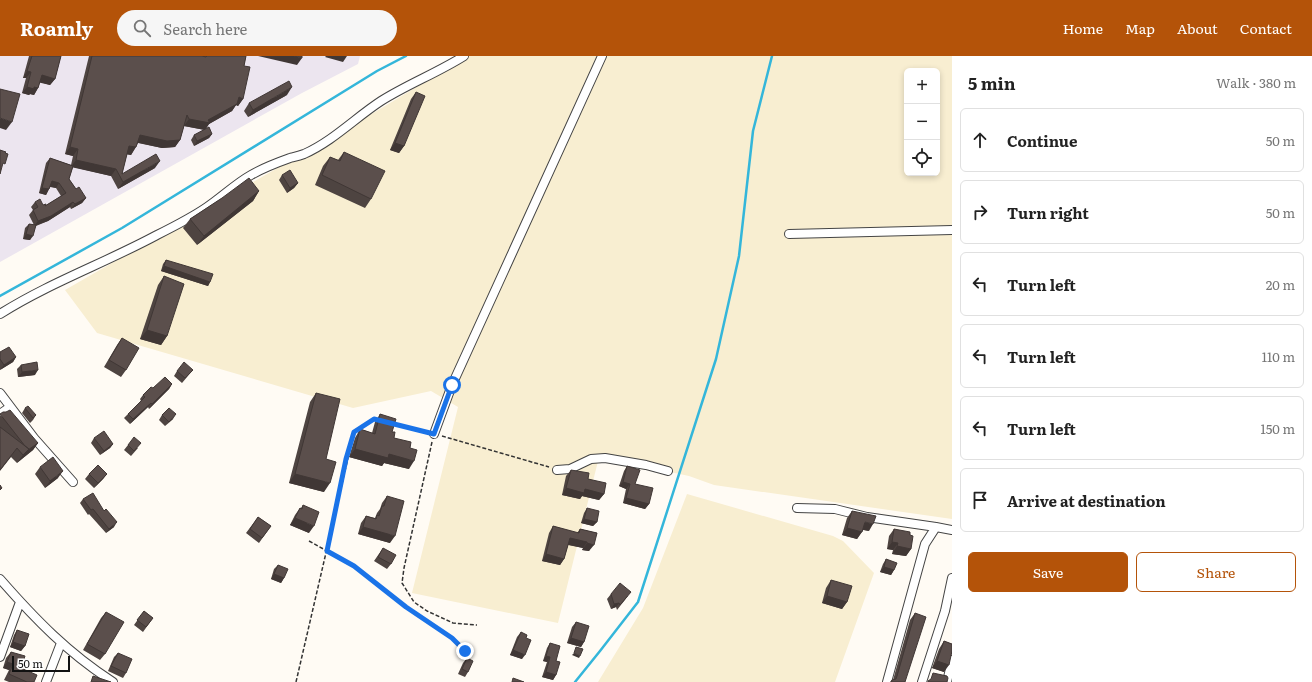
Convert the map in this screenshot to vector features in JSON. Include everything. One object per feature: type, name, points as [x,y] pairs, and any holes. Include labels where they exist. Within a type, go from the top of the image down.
[{"type":"street","points":[[0,314],[32,295],[118,255],[182,222],[206,208],[239,182],[252,174],[310,151],[338,133],[371,107],[464,56]]},
{"type":"street","points":[[434,434],[452,385],[602,56]]},
{"type":"street","points":[[789,234],[952,230]]},
{"type":"street","points":[[0,393],[34,438],[73,482]]},
{"type":"street","points":[[0,414],[10,407]]},
{"type":"street","points":[[557,470],[570,469],[591,459],[605,458],[646,465],[668,471]]},
{"type":"street","points":[[797,508],[835,509],[867,517],[952,530]]},
{"type":"street","points":[[887,682],[925,544],[936,527]]},
{"type":"street","points":[[922,682],[945,611],[952,578]]},
{"type":"street","points":[[0,579],[60,643],[90,667],[113,682]]},
{"type":"street","points":[[0,657],[20,602]]},
{"type":"street","points":[[46,682],[60,643]]},
{"type":"street","points":[[947,682],[952,660]]},
{"type":"path","points":[[296,682],[327,551],[346,459],[354,432],[374,419],[381,421]]},
{"type":"path","points":[[389,423],[434,434],[557,470]]},
{"type":"path","points":[[434,434],[402,583],[414,602],[427,611],[453,623],[477,625]]},
{"type":"path","points":[[309,541],[354,566],[406,607],[452,638],[465,651]]},
{"type":"shaded area","points":[[0,56],[360,56],[358,64],[302,93],[0,262]]},
{"type":"shaded area","points":[[468,56],[952,56],[952,519],[714,485],[689,476],[599,457],[558,623],[412,593],[458,407],[431,391],[353,408],[97,333],[65,290],[380,109]]},
{"type":"shaded area","points":[[687,494],[833,536],[843,541],[874,573],[835,682],[598,682],[643,608]]},
{"type":"building","points":[[32,56],[61,56],[55,79],[42,75],[38,88],[34,87],[34,89],[27,87],[31,72],[27,71]]},
{"type":"building","points":[[92,56],[246,56],[244,66],[250,67],[243,99],[239,97],[237,104],[208,120],[210,123],[189,119],[187,115],[180,140],[167,141],[140,135],[136,147],[129,146],[122,174],[156,154],[160,161],[123,182],[116,169],[76,160],[78,149],[70,147]]},
{"type":"building","points":[[289,81],[292,87],[253,110],[249,103]]},
{"type":"building","points":[[0,89],[20,94],[12,122],[0,118]]},
{"type":"building","points":[[416,92],[425,96],[404,146],[395,143]]},
{"type":"building","points":[[209,127],[212,134],[197,141],[194,135]]},
{"type":"building","points":[[0,150],[8,154],[5,164],[3,163],[0,174]]},
{"type":"building","points":[[344,152],[385,171],[371,199],[322,175],[330,157],[340,161]]},
{"type":"building","points":[[50,158],[73,166],[69,179],[76,189],[79,187],[86,198],[75,204],[73,202],[51,216],[38,221],[33,210],[38,207],[35,202],[40,199],[43,205],[46,204],[45,206],[66,193],[59,183],[52,181],[49,189],[42,188]]},
{"type":"building","points":[[290,170],[298,183],[290,188],[282,175]]},
{"type":"building","points":[[249,178],[259,191],[204,236],[190,219]]},
{"type":"building","points":[[29,224],[36,225],[33,236],[26,234]]},
{"type":"building","points":[[166,260],[213,274],[210,282],[164,266]]},
{"type":"building","points":[[164,276],[184,284],[167,336],[147,330]]},
{"type":"building","points":[[122,338],[139,348],[126,370],[109,360]]},
{"type":"building","points":[[9,347],[16,357],[4,365],[0,359],[0,352]]},
{"type":"building","points":[[37,362],[38,370],[22,372],[21,365]]},
{"type":"building","points":[[184,362],[193,370],[185,378],[177,371]]},
{"type":"building","points":[[165,377],[172,384],[152,404],[151,403],[133,419],[128,414],[145,397],[143,395],[151,387],[153,388]]},
{"type":"building","points":[[316,393],[340,399],[326,459],[336,462],[330,483],[295,474]]},
{"type":"building","points":[[28,406],[36,415],[33,418],[25,408]]},
{"type":"building","points":[[169,408],[176,414],[169,422],[162,415]]},
{"type":"building","points":[[10,410],[38,443],[28,450],[29,449],[0,414]]},
{"type":"building","points":[[380,414],[396,419],[392,432],[395,432],[394,438],[411,442],[410,448],[417,450],[414,461],[389,454],[388,458],[355,449],[360,429],[375,434]]},
{"type":"building","points":[[0,427],[29,449],[23,455],[17,448],[0,470]]},
{"type":"building","points":[[104,431],[113,444],[104,451],[94,438]]},
{"type":"building","points":[[134,437],[141,443],[134,451],[128,445]]},
{"type":"building","points":[[53,457],[63,471],[50,481],[40,467]]},
{"type":"building","points":[[98,465],[107,474],[98,483],[89,474]]},
{"type":"building","points":[[627,466],[640,470],[635,484],[653,488],[649,504],[626,498],[630,484],[623,482]]},
{"type":"building","points":[[571,470],[589,473],[588,479],[606,483],[604,494],[585,489],[584,493],[566,488]]},
{"type":"building","points":[[93,493],[104,511],[106,509],[117,522],[109,529],[83,499]]},
{"type":"building","points":[[387,496],[404,501],[395,536],[363,527],[366,516],[376,519],[377,515],[379,516]]},
{"type":"building","points":[[303,505],[319,512],[314,526],[295,518],[300,508],[302,509]]},
{"type":"building","points":[[587,508],[599,511],[597,522],[584,519]]},
{"type":"building","points":[[852,511],[876,516],[873,524],[865,522],[862,532],[847,528]]},
{"type":"building","points":[[258,517],[271,526],[262,538],[250,529]]},
{"type":"building","points":[[553,526],[579,533],[580,529],[597,533],[594,545],[570,538],[564,559],[546,554]]},
{"type":"building","points":[[894,529],[910,532],[910,535],[913,536],[911,549],[897,546],[898,543],[892,542]]},
{"type":"building","points":[[383,548],[396,555],[391,564],[378,557]]},
{"type":"building","points":[[886,559],[897,563],[894,570],[884,567]]},
{"type":"building","points":[[278,565],[288,569],[284,578],[274,574]]},
{"type":"building","points":[[831,580],[852,586],[847,602],[827,596]]},
{"type":"building","points":[[620,583],[631,592],[620,605],[619,603],[614,604],[611,594]]},
{"type":"building","points":[[144,611],[153,618],[146,627],[137,620]]},
{"type":"building","points":[[106,612],[124,622],[105,654],[87,644]]},
{"type":"building","points":[[915,613],[926,617],[905,682],[891,682],[892,680],[896,679]]},
{"type":"building","points":[[576,622],[589,626],[584,642],[571,638]]},
{"type":"building","points":[[17,630],[29,634],[25,646],[13,642]]},
{"type":"building","points":[[521,632],[527,635],[526,638],[531,640],[525,655],[513,650]]},
{"type":"building","points":[[944,641],[952,644],[949,665],[937,661]]},
{"type":"building","points":[[550,643],[560,646],[556,661],[560,662],[556,675],[546,672],[550,657],[546,656]]},
{"type":"building","points":[[576,647],[583,649],[580,656],[574,653]]},
{"type":"building","points":[[11,652],[25,656],[21,668],[37,675],[34,682],[27,682],[9,674],[13,664],[7,662]]},
{"type":"building","points":[[118,653],[132,659],[126,673],[111,666]]},
{"type":"building","points":[[467,658],[473,661],[468,672],[462,669]]},
{"type":"building","points":[[933,673],[947,676],[947,682],[928,682]]},
{"type":"building","points":[[93,676],[111,682],[91,682]]},
{"type":"building","points":[[513,678],[524,682],[512,682]]},
{"type":"waterway","points":[[0,296],[122,228],[377,71],[406,56]]},
{"type":"waterway","points":[[575,682],[638,602],[716,359],[739,256],[753,131],[772,56]]},
{"type":"route","points":[[452,385],[434,434],[374,419],[354,432],[346,459],[327,551],[354,566],[406,607],[452,638],[465,651]]}]
